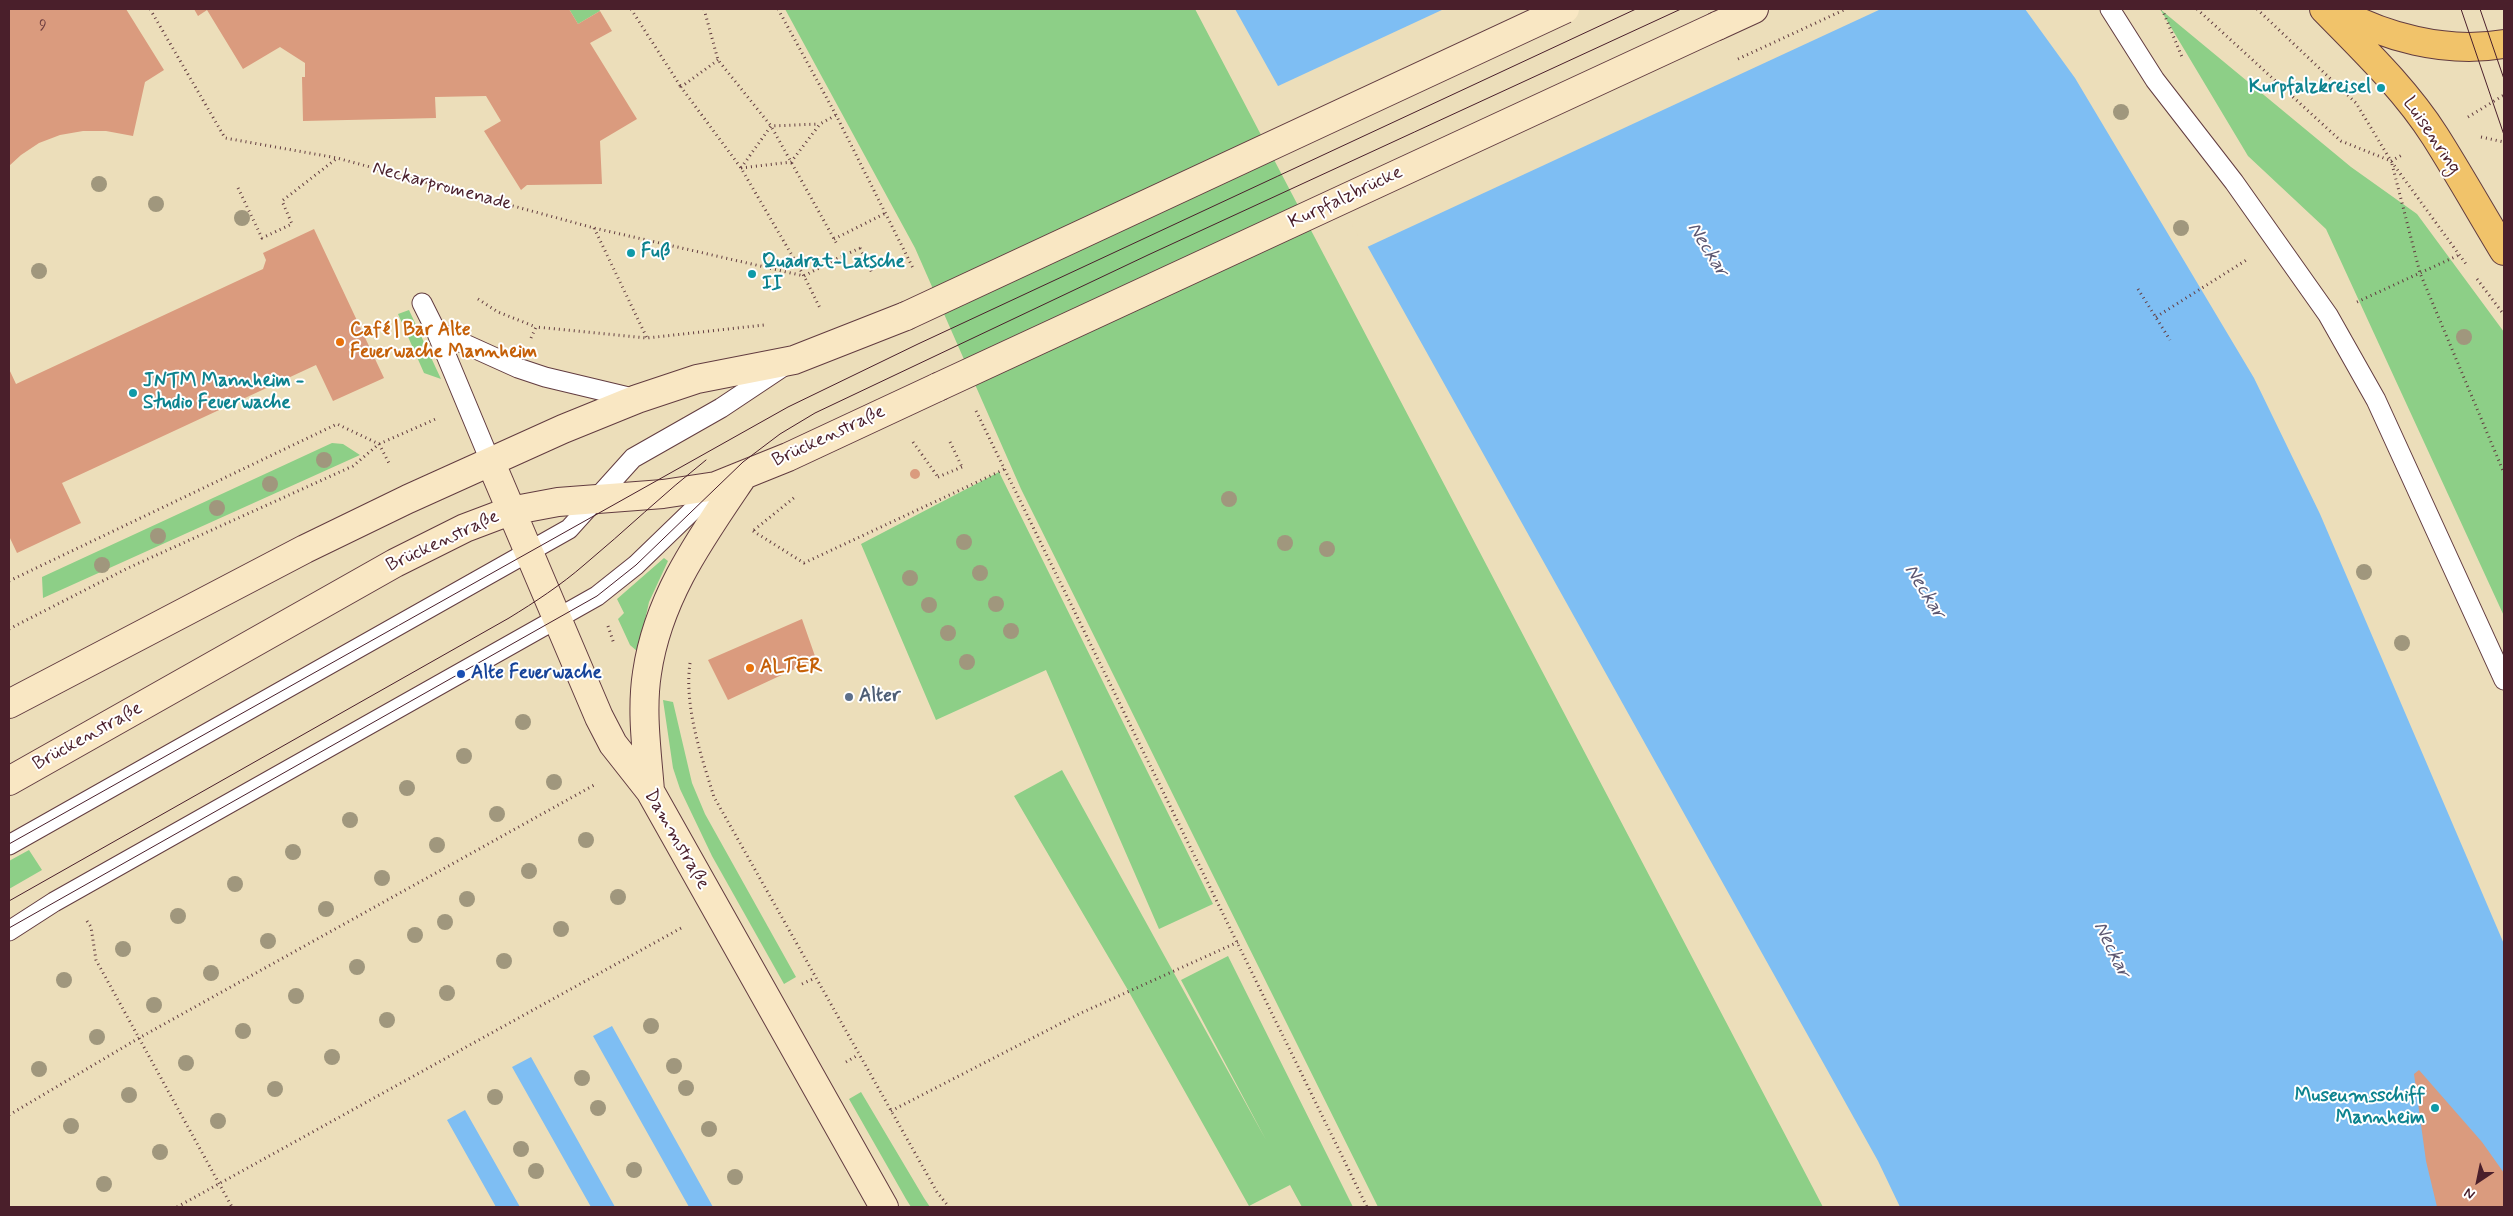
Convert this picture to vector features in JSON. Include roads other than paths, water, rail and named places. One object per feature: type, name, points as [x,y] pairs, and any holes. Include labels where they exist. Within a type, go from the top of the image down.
[{"type":"main road","points":[[9,704],[305,549],[408,499],[637,398],[697,379],[794,360],[906,316],[1565,9]]},
{"type":"main road","name":"Kurpfalzbrücke","points":[[938,387],[1754,9]]},
{"type":"main road","name":"Luisenring","points":[[2324,9],[2379,67],[2435,136],[2504,252]]},
{"type":"main road","points":[[2331,9],[2384,32],[2416,41],[2448,46],[2504,44]]},
{"type":"main road","name":"Brückenstraße","points":[[9,781],[395,563],[465,528],[510,510],[558,502],[663,494],[716,486],[743,476],[938,387]]},
{"type":"main road","name":"Dammstraße","points":[[491,463],[586,688],[613,744],[650,790],[797,1056],[884,1207]]},
{"type":"main road","points":[[650,790],[645,707],[647,673],[657,624],[674,584],[694,548],[743,476]]},
{"type":"lane","points":[[2110,9],[2155,80],[2234,182],[2328,315],[2376,400],[2504,680]]},
{"type":"lane","points":[[422,303],[436,331],[491,463]]},
{"type":"lane","points":[[436,331],[518,368],[545,377],[637,398]]},
{"type":"lane","points":[[9,845],[568,529],[633,458],[721,408],[794,360]]},
{"type":"lane","points":[[9,931],[54,902],[557,620],[596,596],[636,565],[694,509],[743,476]]},
{"type":"water","name":"Neckar","points":[[1235,9],[2025,9],[2075,78],[2254,378],[2320,514],[2504,944],[2504,1207],[1900,1207],[1878,1161]]},
{"type":"water","points":[[612,1026],[713,1207],[689,1207],[593,1036]]},
{"type":"water","points":[[531,1057],[615,1207],[591,1207],[512,1067]]},
{"type":"water","points":[[465,1110],[520,1207],[496,1207],[447,1120]]},
{"type":"tram line","points":[[9,844],[788,407],[918,344],[1636,9]]},
{"type":"tram line","points":[[9,928],[597,596],[636,565],[743,462],[780,434],[815,413],[1148,255],[1681,9]]},
{"type":"tram line","points":[[2461,9],[2504,135]]},
{"type":"tram line","points":[[2480,9],[2504,79]]},
{"type":"tram line","points":[[9,901],[519,612],[575,572],[706,460]]},
{"type":"place","name":"Kurpfalzkreisel","points":[[2381,88]]},
{"type":"place","name":"Fuß","points":[[631,253]]},
{"type":"place","name":"Quadrat-Latsche II","points":[[752,274]]},
{"type":"place","name":"Café | Bar Alte Feuerwache Mannheim","points":[[340,342]]},
{"type":"place","name":"JNTM Mannheim - Studio Feuerwache","points":[[133,393]]},
{"type":"place","name":"ALTER","points":[[750,668]]},
{"type":"place","name":"Alte Feuerwache","points":[[461,674]]},
{"type":"place","name":"Alter","points":[[849,697]]},
{"type":"place","name":"Museumsschiff Mannheim","points":[[2435,1108]]}]
